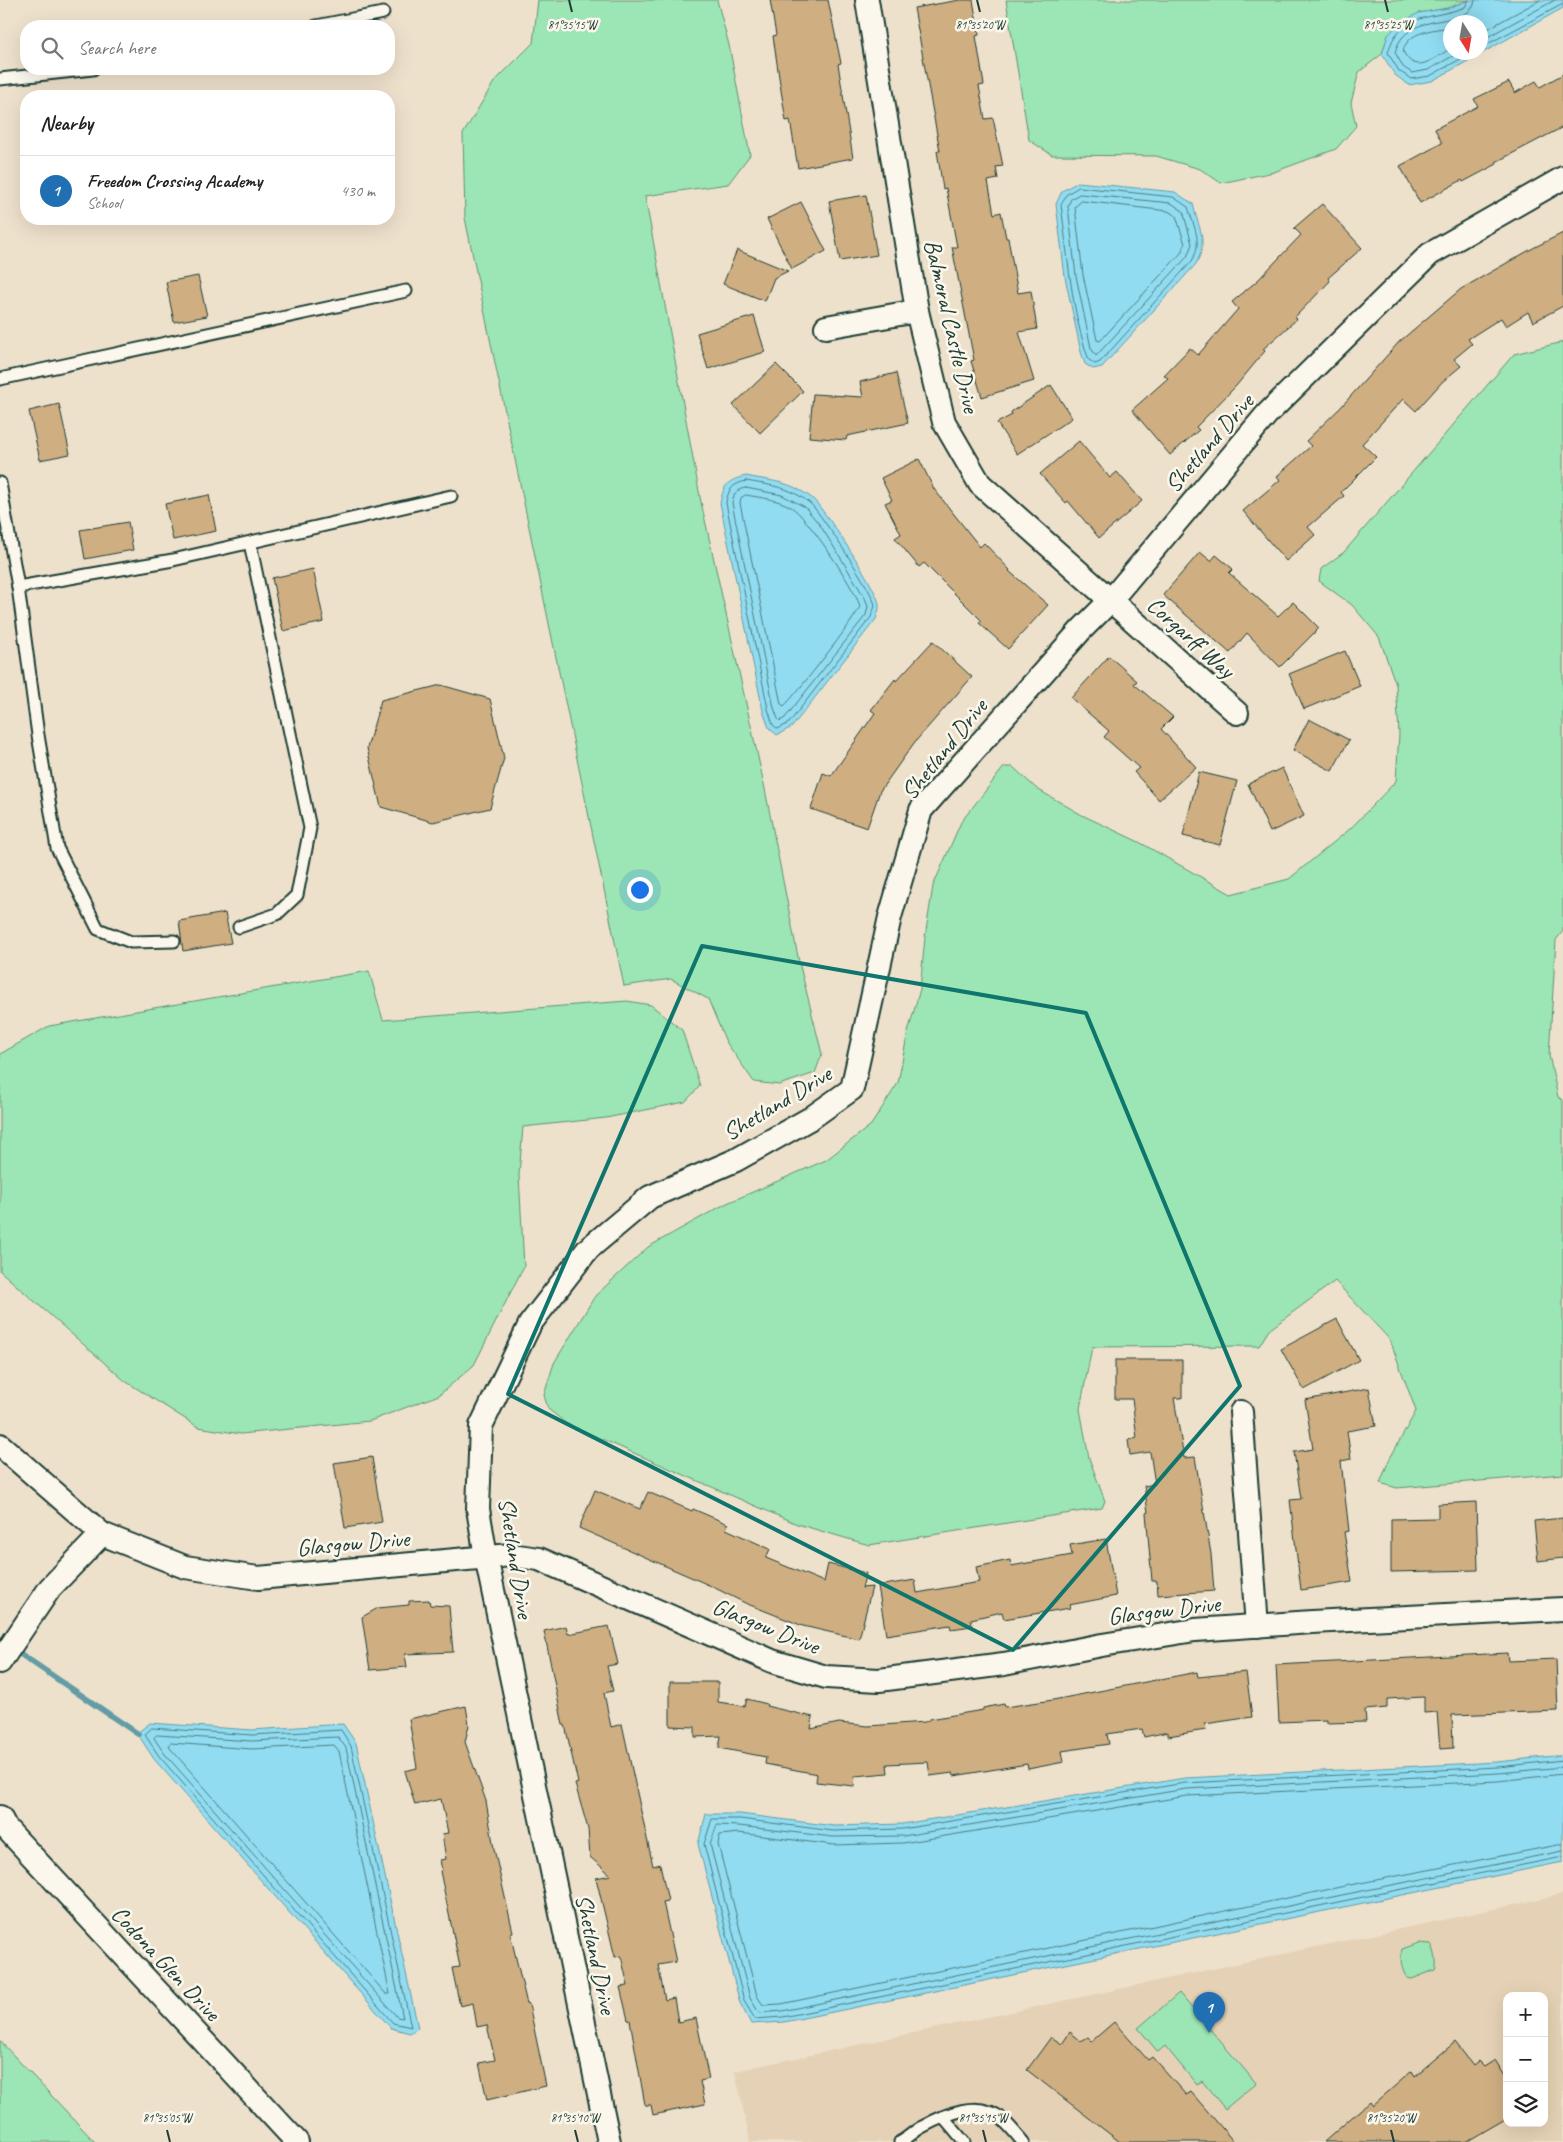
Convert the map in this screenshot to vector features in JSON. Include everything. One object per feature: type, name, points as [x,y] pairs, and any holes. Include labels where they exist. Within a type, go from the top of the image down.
[{"type":"street","name":"Balmoral Castle Drive","points":[[867,0],[917,311],[944,422],[980,484],[1110,601]]},
{"type":"street","name":"Shetland Drive","points":[[609,2142],[486,1557],[478,1509],[481,1426],[530,1324],[588,1249],[650,1197],[736,1160],[811,1118],[852,1089],[890,918],[921,810],[1080,630],[1110,601],[1267,414],[1430,254],[1563,178]]},
{"type":"street","points":[[826,327],[917,311]]},
{"type":"street","name":"Corgarff Way","points":[[1110,601],[1237,713]]},
{"type":"street","points":[[1241,1412],[1257,1626]]},
{"type":"street","name":"Glasgow Drive","points":[[0,1445],[102,1534],[185,1567],[258,1578],[511,1555],[540,1560],[686,1622],[772,1662],[826,1677],[879,1680],[1004,1664],[1102,1645],[1195,1630],[1563,1609]]},
{"type":"street","points":[[0,1662],[50,1588],[102,1534]]},
{"type":"street","name":"Codona Glen Drive","points":[[0,1818],[6,1828],[296,2142]]},
{"type":"lane","points":[[346,20],[382,13]]},
{"type":"lane","points":[[0,79],[37,75]]},
{"type":"lane","points":[[0,379],[406,292]]},
{"type":"lane","points":[[0,483],[18,587],[38,735],[57,848],[98,929],[131,942],[174,941]]},
{"type":"lane","points":[[18,587],[173,560],[451,496]]},
{"type":"lane","points":[[238,927],[277,914],[297,895],[310,828],[250,543]]},
{"type":"lane","points":[[902,2141],[921,2127],[943,2117],[972,2109],[986,2109],[1002,2118],[1023,2142]]},
{"type":"lane","points":[[943,2117],[964,2142]]},
{"type":"highlighted area","points":[[702,946],[1086,1013],[1240,1386],[1013,1650],[508,1394]]},
{"type":"shaded area","points":[[1563,1894],[1563,2142],[750,2142],[735,2071]]},
{"type":"green space","points":[[538,0],[717,0],[729,45],[750,155],[728,184],[645,196],[701,502],[764,784],[799,962],[822,1054],[815,1073],[779,1085],[754,1082],[726,1042],[708,999],[671,979],[624,986],[465,218],[463,134],[494,82],[533,43]]},
{"type":"green space","points":[[1006,0],[1469,0],[1448,8],[1419,13],[1388,35],[1382,54],[1359,72],[1351,103],[1356,126],[1336,149],[1274,172],[1221,183],[1200,169],[1156,156],[1052,155],[1029,140]]},
{"type":"green space","points":[[1563,342],[1563,931],[1556,940],[1549,1055],[1558,1097],[1563,1100],[1563,1474],[1397,1488],[1380,1483],[1389,1460],[1416,1411],[1390,1340],[1335,1281],[1269,1330],[1259,1346],[1092,1347],[1080,1409],[1089,1458],[1105,1501],[1102,1508],[869,1545],[797,1524],[567,1424],[548,1409],[544,1395],[554,1363],[595,1296],[648,1247],[725,1204],[826,1160],[871,1125],[898,1083],[907,1036],[920,989],[925,937],[933,886],[961,822],[1004,767],[1013,767],[1037,789],[1082,815],[1139,842],[1231,894],[1289,879],[1351,828],[1396,781],[1399,734],[1396,685],[1379,637],[1352,605],[1319,581],[1321,569],[1344,552],[1514,354]]},
{"type":"green space","points":[[369,971],[383,1020],[627,1001],[651,1005],[682,1030],[700,1086],[685,1102],[606,1118],[523,1127],[519,1175],[524,1266],[474,1365],[439,1395],[370,1421],[241,1434],[198,1427],[125,1381],[0,1271],[0,1054],[49,1026]]},
{"type":"green space","points":[[1419,1943],[1432,1946],[1436,1960],[1435,1970],[1412,1979],[1407,1978],[1403,1971],[1402,1949]]},
{"type":"green space","points":[[1179,1993],[1256,2083],[1225,2109],[1202,2081],[1197,2085],[1165,2046],[1158,2052],[1138,2028]]},
{"type":"green space","points":[[0,2041],[95,2142],[0,2142]]},
{"type":"water","points":[[1469,0],[1563,0],[1563,8],[1488,50],[1488,15],[1443,15],[1443,60],[1470,60],[1432,81],[1409,85],[1395,75],[1382,54],[1388,35],[1401,22],[1419,13],[1448,8]]},
{"type":"water","points":[[1078,182],[1175,192],[1193,204],[1202,241],[1200,256],[1196,264],[1102,367],[1093,369],[1085,364],[1081,352],[1065,277],[1056,204],[1062,191]]},
{"type":"water","points":[[746,476],[789,485],[814,500],[861,568],[879,604],[876,619],[792,727],[777,735],[769,728],[763,711],[720,503],[727,484],[734,479]]},
{"type":"water","points":[[150,1723],[252,1730],[343,1724],[356,1743],[418,2028],[410,2033],[391,2028],[154,1759],[137,1733]]},
{"type":"water","points":[[1563,1755],[1563,1862],[784,2022],[751,2024],[740,2003],[698,1844],[706,1814],[740,1814],[834,1826],[902,1824],[1185,1778],[1497,1762]]},
{"type":"building","points":[[770,0],[828,0],[841,63],[838,64],[853,158],[798,168],[790,120],[786,121],[773,36],[776,35]]},
{"type":"building","points":[[960,0],[973,0],[979,35],[976,36],[984,85],[979,86],[985,119],[993,118],[1003,166],[996,167],[998,179],[988,181],[994,214],[1001,212],[1006,238],[1008,238],[1018,293],[1031,291],[1037,329],[1019,332],[1034,381],[982,397],[971,361],[974,360],[952,247],[957,247],[946,188],[943,189],[937,151],[940,151],[914,8]]},
{"type":"building","points":[[1563,74],[1563,127],[1496,162],[1497,164],[1463,182],[1462,180],[1420,203],[1400,166],[1442,143],[1435,129],[1478,106],[1474,99],[1509,82],[1515,93],[1536,81],[1540,87]]},
{"type":"building","points":[[866,195],[877,255],[840,261],[829,201]]},
{"type":"building","points":[[801,202],[826,251],[792,269],[767,219]]},
{"type":"building","points":[[1322,204],[1362,248],[1328,278],[1330,281],[1295,317],[1297,319],[1263,349],[1265,351],[1236,386],[1196,427],[1199,430],[1170,455],[1132,410],[1168,378],[1164,375],[1190,348],[1198,355],[1238,309],[1232,302],[1258,280],[1301,235],[1294,228]]},
{"type":"building","points":[[1563,233],[1563,306],[1533,322],[1528,312],[1506,326],[1501,318],[1468,339],[1472,344],[1454,359],[1461,366],[1442,382],[1416,411],[1403,399],[1362,444],[1376,457],[1341,492],[1344,496],[1308,527],[1315,535],[1286,561],[1243,511],[1280,480],[1277,476],[1311,446],[1306,441],[1341,407],[1399,342],[1461,289]]},
{"type":"building","points":[[737,250],[788,271],[774,278],[765,301],[723,284]]},
{"type":"building","points":[[198,276],[207,316],[174,322],[166,282]]},
{"type":"building","points":[[754,316],[765,352],[708,369],[697,333]]},
{"type":"building","points":[[776,364],[803,391],[760,433],[733,405]]},
{"type":"building","points":[[896,373],[908,423],[847,436],[846,440],[809,437],[813,394],[863,397],[860,382]]},
{"type":"building","points":[[1051,385],[1072,418],[1017,454],[997,423],[1012,415],[1011,412]]},
{"type":"building","points":[[59,404],[70,454],[40,460],[29,411]]},
{"type":"building","points":[[1079,441],[1110,478],[1117,472],[1142,501],[1099,538],[1068,501],[1066,503],[1040,474]]},
{"type":"building","points":[[919,459],[934,489],[980,547],[984,543],[1009,571],[1048,605],[1008,649],[979,623],[982,621],[924,563],[919,567],[895,538],[901,534],[885,503],[892,500],[881,478]]},
{"type":"building","points":[[209,495],[216,531],[173,540],[165,504]]},
{"type":"building","points":[[128,522],[133,550],[85,559],[80,530]]},
{"type":"building","points":[[1200,552],[1211,561],[1216,555],[1233,569],[1229,573],[1278,616],[1293,602],[1319,628],[1280,667],[1247,633],[1230,653],[1163,595]]},
{"type":"building","points":[[313,569],[324,622],[283,631],[272,578]]},
{"type":"building","points":[[933,641],[972,677],[914,743],[880,791],[867,828],[811,809],[823,773],[831,776],[875,713],[871,710],[895,679],[896,681]]},
{"type":"building","points":[[1345,651],[1360,686],[1304,709],[1289,674]]},
{"type":"building","points":[[1109,656],[1137,681],[1134,684],[1173,717],[1161,729],[1196,767],[1159,800],[1134,772],[1139,768],[1104,737],[1109,731],[1071,698]]},
{"type":"building","points":[[441,685],[490,699],[504,758],[490,808],[433,822],[381,807],[367,748],[381,700]]},
{"type":"building","points":[[1309,719],[1349,740],[1332,771],[1293,750]]},
{"type":"building","points":[[1282,768],[1304,816],[1270,832],[1248,784]]},
{"type":"building","points":[[1199,772],[1237,781],[1220,845],[1183,836]]},
{"type":"building","points":[[225,913],[231,943],[183,951],[179,921]]},
{"type":"building","points":[[1337,1319],[1359,1360],[1304,1390],[1281,1349]]},
{"type":"building","points":[[1115,1360],[1182,1360],[1182,1398],[1174,1398],[1184,1458],[1195,1457],[1211,1554],[1214,1591],[1158,1595],[1157,1581],[1152,1581],[1146,1513],[1148,1512],[1144,1486],[1155,1484],[1150,1452],[1130,1455],[1128,1440],[1137,1438],[1132,1399],[1115,1399]]},
{"type":"building","points":[[1369,1388],[1376,1426],[1347,1431],[1351,1459],[1341,1461],[1349,1531],[1344,1532],[1352,1582],[1301,1590],[1290,1500],[1301,1499],[1294,1452],[1313,1449],[1305,1400]]},
{"type":"building","points":[[372,1457],[382,1522],[345,1528],[334,1463]]},
{"type":"building","points":[[595,1490],[640,1509],[648,1492],[692,1511],[693,1509],[728,1524],[726,1529],[770,1549],[766,1558],[824,1582],[828,1564],[866,1573],[862,1588],[872,1587],[859,1639],[803,1626],[745,1603],[579,1528]]},
{"type":"building","points":[[1476,1502],[1478,1570],[1391,1572],[1391,1519],[1438,1518],[1438,1504]]},
{"type":"building","points":[[1563,1518],[1563,1558],[1538,1561],[1534,1521]]},
{"type":"building","points":[[1106,1539],[1116,1596],[1069,1605],[1070,1608],[1004,1619],[1002,1612],[971,1619],[972,1626],[951,1629],[950,1625],[886,1635],[878,1586],[915,1580],[917,1593],[979,1582],[976,1567],[1010,1560],[1011,1566],[1072,1555],[1070,1545]]},
{"type":"building","points":[[429,1600],[430,1605],[449,1606],[453,1652],[405,1654],[407,1667],[370,1670],[362,1617],[378,1608],[409,1605],[409,1601]]},
{"type":"building","points":[[566,1626],[568,1634],[609,1626],[618,1664],[607,1666],[613,1691],[604,1693],[611,1727],[622,1724],[653,1866],[660,1864],[668,1901],[663,1902],[676,1962],[658,1965],[665,2000],[674,1998],[678,2022],[696,2018],[709,2079],[700,2081],[705,2104],[653,2115],[651,2105],[645,2105],[630,2020],[628,2020],[620,1987],[628,1986],[621,1956],[615,1957],[596,1878],[611,1875],[590,1857],[588,1829],[575,1784],[578,1783],[565,1725],[563,1725],[544,1631]]},
{"type":"building","points":[[1507,1653],[1508,1661],[1556,1659],[1558,1711],[1452,1715],[1453,1748],[1440,1749],[1437,1712],[1424,1713],[1424,1697],[1387,1699],[1387,1708],[1365,1710],[1366,1722],[1327,1723],[1327,1720],[1279,1722],[1276,1665]]},
{"type":"building","points":[[1197,1672],[1198,1677],[1246,1672],[1252,1717],[1205,1724],[1206,1730],[1168,1736],[1168,1732],[1144,1737],[1142,1729],[1107,1734],[1109,1744],[1062,1751],[1064,1762],[1028,1769],[1027,1764],[954,1776],[953,1773],[930,1776],[928,1762],[887,1764],[888,1773],[855,1776],[854,1786],[816,1782],[817,1774],[765,1764],[766,1757],[719,1748],[721,1736],[695,1737],[695,1727],[670,1726],[670,1682],[718,1682],[718,1702],[745,1706],[747,1699],[767,1704],[766,1706],[813,1717],[811,1729],[839,1723],[868,1726],[925,1722],[930,1719],[983,1710],[983,1708],[1004,1704],[1005,1707],[1053,1700]]},
{"type":"building","points":[[466,1706],[469,1725],[465,1742],[486,1801],[494,1849],[513,1932],[510,1933],[527,2004],[529,2004],[546,2086],[487,2100],[479,2063],[495,2060],[487,2025],[477,2027],[473,2003],[460,2006],[452,1968],[460,1967],[440,1871],[442,1870],[440,1860],[446,1859],[442,1834],[448,1833],[441,1799],[415,1805],[405,1771],[417,1768],[409,1719]]},
{"type":"building","points":[[1114,2022],[1148,2060],[1152,2057],[1186,2095],[1191,2092],[1234,2142],[1120,2142],[1027,2070],[1051,2037],[1062,2044],[1070,2032],[1081,2041],[1088,2037],[1092,2041]]},
{"type":"building","points":[[1455,2042],[1473,2065],[1478,2061],[1484,2067],[1495,2060],[1503,2073],[1503,2120],[1466,2142],[1324,2142],[1369,2102],[1372,2106],[1412,2071],[1415,2076]]},
{"type":"waterway","points":[[0,1640],[138,1734]]},
{"type":"place","name":"Freedom Crossing Academy","points":[[1209,2033]]}]
